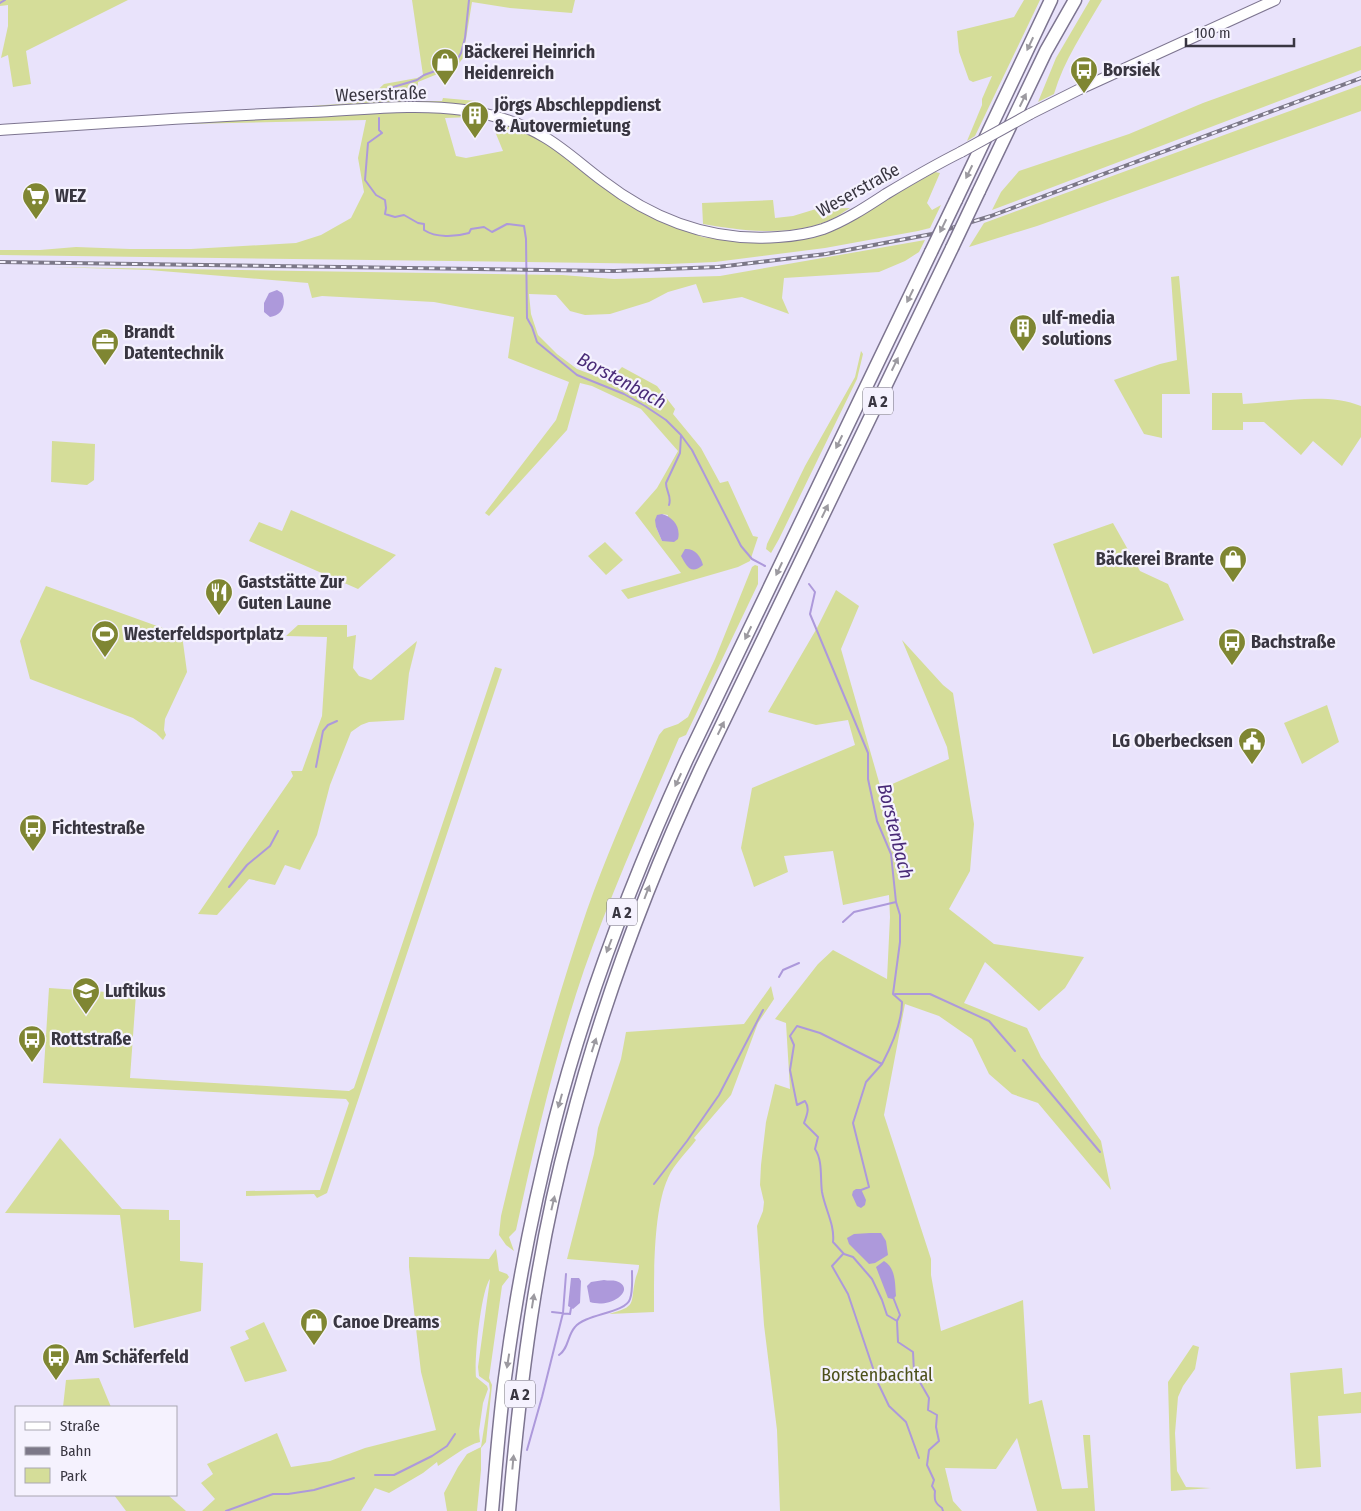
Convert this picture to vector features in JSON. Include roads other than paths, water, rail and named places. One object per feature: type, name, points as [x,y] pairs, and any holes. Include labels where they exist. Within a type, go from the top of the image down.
[{"type":"highway","name":"A 2","points":[[492,1511],[505,1378],[526,1252],[554,1123],[607,951],[660,818],[1051,0]]},
{"type":"highway","name":"A 2","points":[[509,1511],[521,1381],[542,1250],[569,1129],[624,955],[676,823],[1046,51],[1076,0]]},
{"type":"street","name":"Weserstraße","points":[[0,130],[191,117],[375,109],[449,108],[489,115],[522,126],[545,137],[624,197],[656,215],[700,232],[748,239],[797,236],[843,220],[928,169],[1080,89],[1275,0]]},
{"type":"waterway","points":[[0,3],[5,0]]},
{"type":"waterway","name":"Borstenbach","points":[[379,100],[383,90],[417,80],[424,75],[455,64],[461,53],[465,38],[469,0]]},
{"type":"waterway","name":"Borstenbach","points":[[379,118],[379,130],[382,133],[368,143],[365,180],[376,195],[385,200],[385,214],[395,217],[404,215],[418,223],[424,224],[424,230],[429,233],[440,236],[469,233],[471,229],[484,227],[492,232],[507,224],[524,226],[526,239],[527,318],[537,342],[577,375],[624,394],[666,420],[681,435],[692,450],[741,546],[752,559],[765,566]]},
{"type":"waterway","points":[[669,505],[670,499],[666,483],[680,453],[681,435]]},
{"type":"waterway","name":"Borstenbach","points":[[809,584],[815,592],[810,614],[868,753],[868,779],[877,821],[891,854],[896,902],[900,915],[900,942],[893,994],[902,1002],[902,1010],[893,1042],[882,1064],[820,1033],[797,1026],[790,1036],[794,1045],[790,1070],[797,1105],[805,1101],[808,1109],[804,1123],[818,1137],[815,1149],[819,1159],[823,1198],[831,1223],[833,1242],[844,1254],[853,1257],[872,1279],[887,1315],[897,1321],[898,1342],[913,1352],[914,1372],[929,1398],[928,1410],[937,1415],[936,1427],[939,1441],[929,1450],[927,1465],[934,1480],[932,1486],[935,1491],[936,1501],[943,1511]]},
{"type":"waterway","points":[[316,767],[323,731],[328,725],[337,721]]},
{"type":"waterway","points":[[229,887],[247,865],[270,846],[278,831]]},
{"type":"waterway","points":[[843,922],[854,912],[896,902]]},
{"type":"waterway","points":[[779,977],[783,970],[799,963]]},
{"type":"waterway","points":[[895,994],[930,994],[989,1021],[1015,1051]]},
{"type":"waterway","points":[[654,1184],[719,1095],[763,1010]]},
{"type":"waterway","points":[[1023,1060],[1100,1152]]},
{"type":"waterway","points":[[861,1191],[869,1187],[853,1123],[866,1082],[882,1064]]},
{"type":"waterway","points":[[843,1254],[832,1266],[848,1294],[878,1383],[889,1406],[906,1422],[919,1458]]},
{"type":"waterway","points":[[559,1355],[565,1349],[572,1330],[580,1323],[627,1304],[632,1293],[632,1271]]},
{"type":"waterway","points":[[527,1450],[563,1313],[566,1274]]},
{"type":"waterway","points":[[893,1297],[900,1315],[897,1321]]},
{"type":"waterway","points":[[552,1312],[570,1314],[571,1308]]},
{"type":"waterway","points":[[375,1475],[394,1475],[432,1456],[447,1446],[455,1434]]},
{"type":"waterway","points":[[226,1511],[273,1494],[314,1490],[354,1478]]},
{"type":"railway","points":[[0,262],[614,271],[718,267],[826,254],[932,234],[991,216],[1361,78]]},
{"type":"place","name":"Bäckerei Heinrich Heidenreich","points":[[445,86]]},
{"type":"place","name":"Borsiek","points":[[1084,94]]},
{"type":"place","name":"Jörgs Abschleppdienst & Autovermietung","points":[[475,139]]},
{"type":"place","name":"WEZ","points":[[36,220]]},
{"type":"place","name":"ulf-media solutions","points":[[1023,352]]},
{"type":"place","name":"Brandt Datentechnik","points":[[105,366]]},
{"type":"place","name":"Bäckerei Brante","points":[[1233,583]]},
{"type":"place","name":"Gaststätte Zur Guten Laune","points":[[219,616]]},
{"type":"place","name":"Westerfeldsportplatz","points":[[105,658]]},
{"type":"place","name":"Bachstraße","points":[[1232,666]]},
{"type":"place","name":"LG Oberbecksen","points":[[1252,765]]},
{"type":"place","name":"Fichtestraße","points":[[33,852]]},
{"type":"place","name":"Luftikus","points":[[86,1015]]},
{"type":"place","name":"Rottstraße","points":[[32,1063]]},
{"type":"place","name":"Canoe Dreams","points":[[314,1346]]},
{"type":"place","name":"Am Schäferfeld","points":[[56,1381]]},
{"type":"park label","name":"Borstenbachtal","points":[[877,1375]]}]
